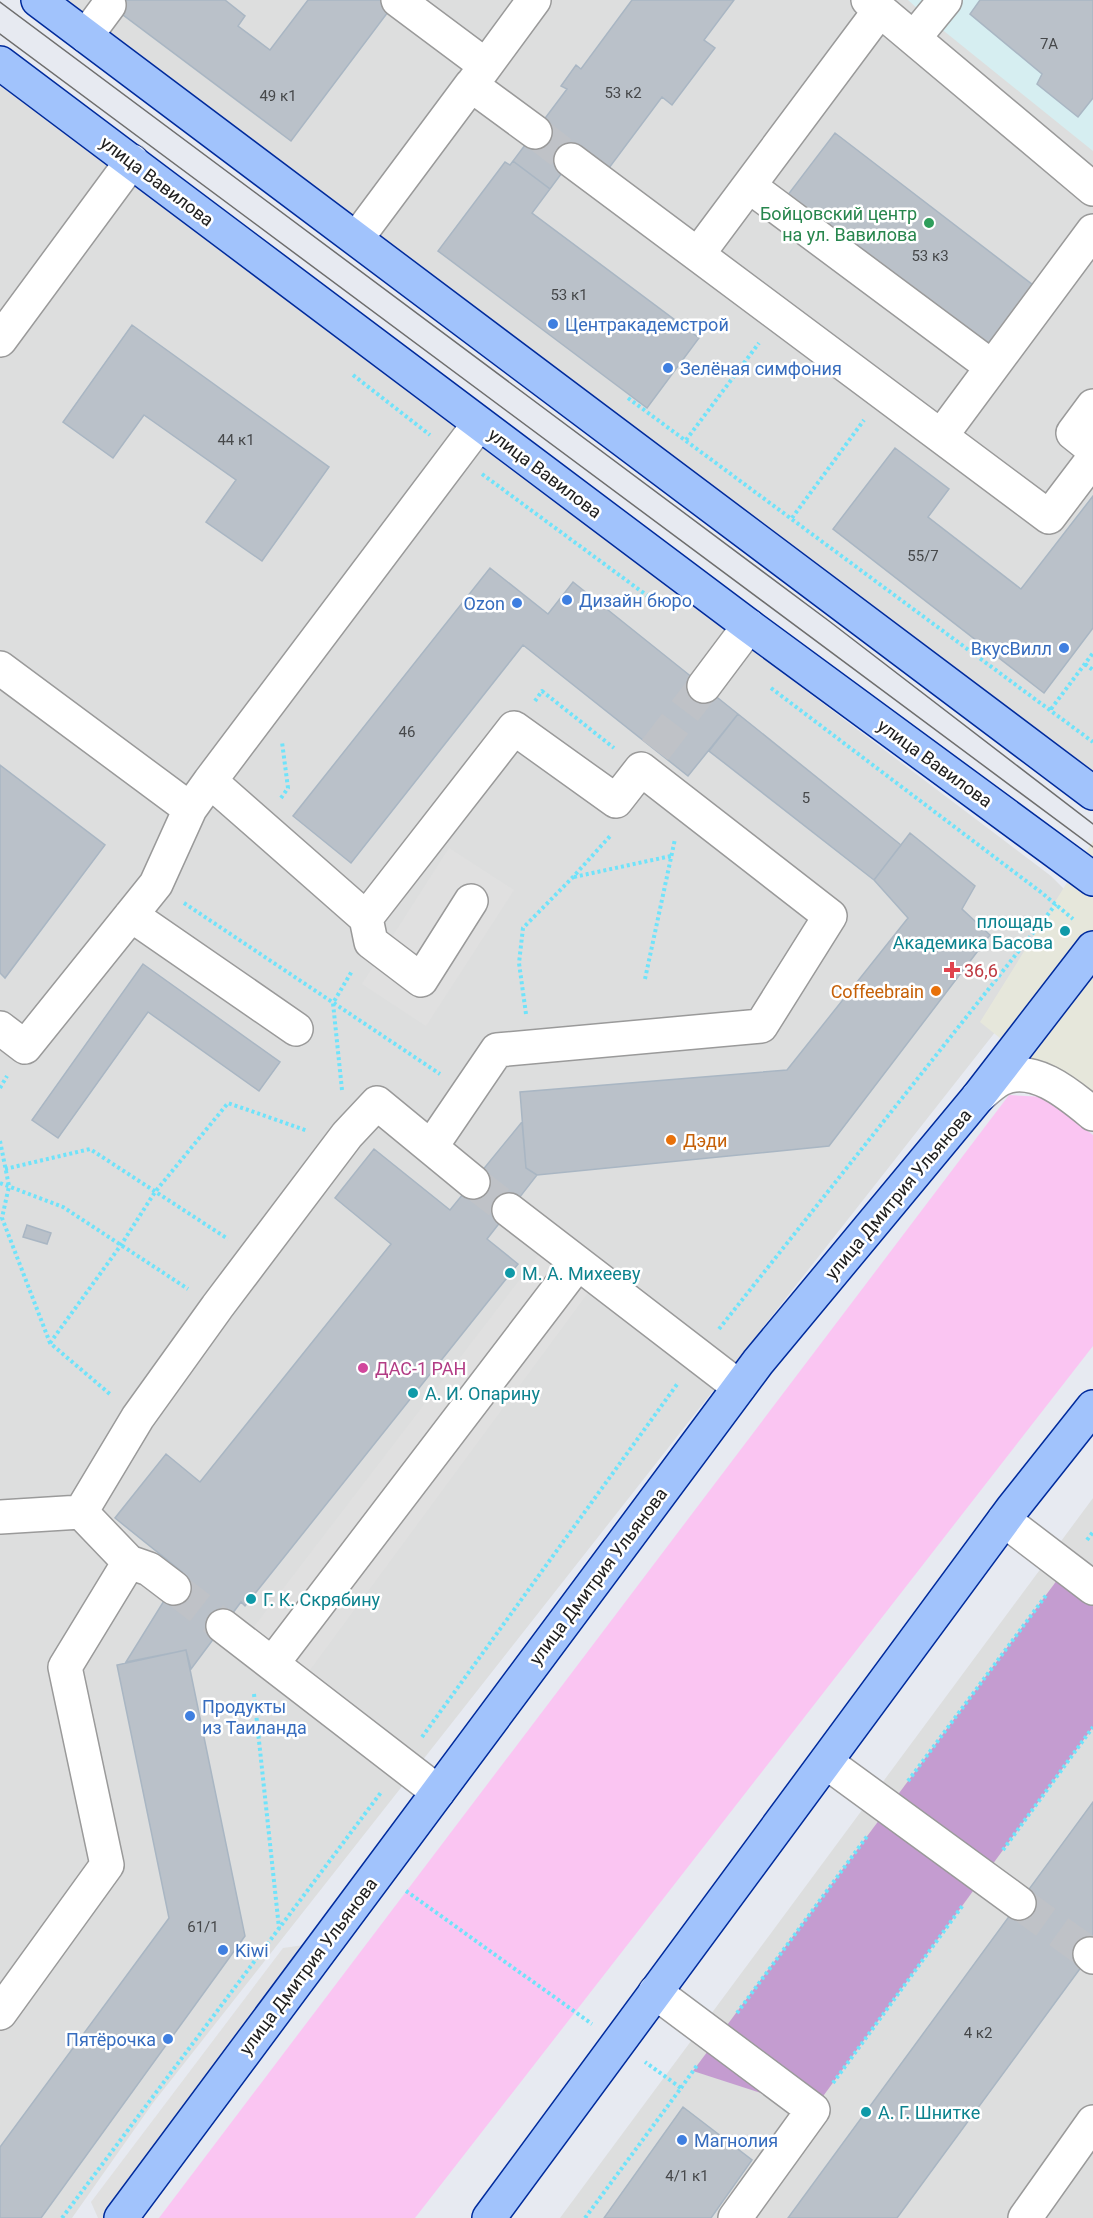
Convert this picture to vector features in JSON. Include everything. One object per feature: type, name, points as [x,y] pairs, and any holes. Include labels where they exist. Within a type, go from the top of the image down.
[{"type":"main road","points":[[38,0],[1093,794]]},
{"type":"main road","name":"улица Вавилова","points":[[0,63],[749,626],[1093,879]]},
{"type":"main road","name":"улица Дмитрия Ульянова","points":[[121,2218],[739,1387],[978,1097],[1093,948]]},
{"type":"main road","points":[[489,2218],[1004,1520],[1093,1407]]},
{"type":"street","points":[[398,0],[535,132]]},
{"type":"street","points":[[357,238],[534,0]]},
{"type":"street","points":[[914,38],[945,0]]},
{"type":"street","points":[[86,36],[109,5]]},
{"type":"street","points":[[698,254],[749,186],[874,5],[1093,189]]},
{"type":"street","points":[[571,160],[1050,517],[1093,459]]},
{"type":"street","points":[[0,340],[132,161]]},
{"type":"street","points":[[749,186],[992,368]]},
{"type":"street","points":[[941,436],[1093,231]]},
{"type":"street","points":[[1093,406],[1072,433],[1093,449]]},
{"type":"street","points":[[0,1028],[25,1047],[156,884],[190,809],[479,424]]},
{"type":"street","points":[[704,686],[749,626]]},
{"type":"street","points":[[0,668],[190,809]]},
{"type":"street","points":[[368,930],[514,728],[616,801],[648,760],[685,804],[830,916],[761,1026],[497,1050],[431,1147]]},
{"type":"street","points":[[210,781],[261,826],[421,980],[471,902]]},
{"type":"street","points":[[131,915],[296,1029]]},
{"type":"street","points":[[978,1097],[1000,1079],[1025,1075],[1043,1080],[1070,1095],[1093,1114]]},
{"type":"street","points":[[81,1512],[138,1418],[217,1307],[344,1139],[377,1103],[473,1182]]},
{"type":"street","points":[[509,1210],[739,1387]]},
{"type":"street","points":[[260,1655],[578,1263]]},
{"type":"street","points":[[0,1517],[81,1512],[129,1562],[149,1569],[174,1588]]},
{"type":"street","points":[[1004,1520],[1093,1588]]},
{"type":"street","points":[[0,2013],[107,1865],[65,1666],[129,1562]]},
{"type":"street","points":[[223,1626],[438,1792]]},
{"type":"street","points":[[826,1762],[1019,1903]]},
{"type":"street","points":[[655,1992],[813,2110],[735,2218]]},
{"type":"street","points":[[1025,2218],[1093,2122]]},
{"type":"path","points":[[686,441],[780,316]]},
{"type":"path","points":[[792,518],[884,394]]},
{"type":"path","points":[[1051,709],[1093,653]]},
{"type":"path","points":[[1085,664],[1093,670]]},
{"type":"path","points":[[514,728],[542,692],[648,760]]},
{"type":"path","points":[[261,826],[288,788],[275,694]]},
{"type":"path","points":[[531,1047],[519,963],[523,928],[612,833],[616,801]]},
{"type":"path","points":[[645,979],[671,856],[685,804]]},
{"type":"path","points":[[573,877],[671,856]]},
{"type":"path","points":[[156,884],[468,1092]]},
{"type":"path","points":[[62,2218],[403,1764],[698,1355],[1056,904],[1073,919]]},
{"type":"path","points":[[50,1343],[122,1245],[155,1192],[228,1103],[344,1139],[333,1003],[368,930]]},
{"type":"path","points":[[0,1141],[9,1186],[1,1217],[50,1343],[138,1418]]},
{"type":"path","points":[[6,1169],[90,1149],[255,1256]]},
{"type":"path","points":[[0,1183],[63,1207],[217,1307]]},
{"type":"path","points":[[260,1655],[279,1929]]},
{"type":"path","points":[[813,2110],[1093,1727]]},
{"type":"path","points":[[346,1839],[379,1872],[681,2088],[585,2218]]},
{"type":"shaded area","points":[[62,0],[1093,0],[1093,770],[1091,769]]},
{"type":"shaded area","points":[[908,0],[1093,0],[1093,151],[929,19]]},
{"type":"shaded area","points":[[0,81],[1051,876],[1069,894],[1066,942],[153,2103],[72,2218],[0,2218]]},
{"type":"shaded area","name":"площадь Академика Басова","points":[[1093,841],[1093,1113],[980,1022]]},
{"type":"shaded area","points":[[449,848],[514,890],[426,1026],[362,984]]},
{"type":"shaded area","points":[[1009,1095],[1045,1097],[1093,1135],[1093,1346],[415,2218],[159,2218]]},
{"type":"shaded area","points":[[544,1248],[593,1286],[304,1678],[250,1632]]},
{"type":"shaded area","points":[[1093,1498],[1093,2218],[560,2218]]},
{"type":"shaded area","points":[[1066,1568],[1093,1588],[1093,1727],[813,2110],[693,2071]]},
{"type":"shaded area","points":[[311,1944],[109,2218],[98,2218],[91,2202],[283,1948]]},
{"type":"building","points":[[103,0],[225,0],[245,16],[238,26],[270,50],[308,0],[397,0],[291,141]]},
{"type":"building","points":[[632,0],[734,0],[704,40],[715,48],[672,105],[662,97],[606,172],[578,151],[550,189],[513,161],[567,89],[561,86],[576,65],[581,69]]},
{"type":"building","points":[[980,0],[1093,0],[1093,98],[1078,117],[1037,84],[1042,74],[970,14]]},
{"type":"building","points":[[835,133],[1033,285],[986,347],[787,196]]},
{"type":"building","points":[[513,161],[550,189],[532,213],[699,338],[647,408],[438,251],[505,162],[510,165]]},
{"type":"building","points":[[132,325],[329,467],[262,561],[206,522],[236,480],[144,415],[113,458],[63,422]]},
{"type":"building","points":[[895,448],[949,489],[928,517],[1021,589],[1093,496],[1093,628],[1044,693],[833,529]]},
{"type":"building","points":[[490,568],[548,614],[573,582],[738,714],[688,776],[523,645],[351,863],[293,816]]},
{"type":"building","points":[[738,714],[901,845],[874,880],[709,751]]},
{"type":"building","points":[[0,765],[105,845],[5,978],[0,973]]},
{"type":"building","points":[[910,833],[975,886],[962,909],[990,935],[829,1146],[537,1175],[526,1168],[520,1092],[787,1070],[908,918],[874,880]]},
{"type":"building","points":[[143,964],[280,1062],[259,1091],[148,1012],[58,1138],[32,1120]]},
{"type":"building","name":"ДАС-1 РАН","points":[[522,1122],[526,1168],[537,1175],[487,1239],[518,1264],[245,1606],[241,1602],[191,1669],[186,1650],[126,1662],[182,1572],[115,1518],[166,1454],[200,1482],[391,1244],[335,1198],[374,1149],[450,1210]]},
{"type":"building","points":[[27,1225],[51,1233],[47,1244],[23,1237]]},
{"type":"building","points":[[186,1650],[245,1936],[41,2218],[0,2218],[0,2147],[169,1918],[117,1665]]},
{"type":"building","points":[[1093,1802],[1093,1951],[897,2218],[788,2218]]},
{"type":"building","points":[[683,2107],[752,2160],[711,2218],[604,2218]]},
{"type":"tunnel","points":[[535,132],[571,160]]},
{"type":"tunnel","points":[[655,750],[704,686]]},
{"type":"tunnel","points":[[473,1182],[509,1210]]},
{"type":"tunnel","points":[[174,1588],[223,1626]]},
{"type":"tunnel","points":[[1019,1903],[1090,1954]]},
{"type":"tram line","points":[[0,2],[829,621],[1093,824]]},
{"type":"tram line","points":[[0,34],[1093,847]]},
{"type":"place","name":"Бойцовский центр на ул. Вавилова","points":[[929,223]]},
{"type":"place","name":"Центракадемстрой","points":[[553,324]]},
{"type":"place","name":"Зелёная симфония","points":[[668,368]]},
{"type":"place","name":"Дизайн бюро","points":[[567,600]]},
{"type":"place","name":"Ozon","points":[[517,603]]},
{"type":"place","name":"ВкусВилл","points":[[1064,648]]},
{"type":"place","name":"площадь Академика Басова","points":[[1065,931]]},
{"type":"place","name":"36,6","points":[[952,970]]},
{"type":"place","name":"Coffeebrain","points":[[936,991]]},
{"type":"place","name":"Дэди","points":[[671,1140]]},
{"type":"place","name":"М. А. Михееву","points":[[510,1273]]},
{"type":"place","name":"ДАС-1 РАН","points":[[363,1368]]},
{"type":"place","name":"А. И. Опарину","points":[[413,1393]]},
{"type":"place","name":"Г. К. Скрябину","points":[[251,1599]]},
{"type":"place","name":"Продукты из Таиланда","points":[[190,1716]]},
{"type":"place","name":"Kiwi","points":[[223,1950]]},
{"type":"place","name":"Пятёрочка","points":[[168,2039]]},
{"type":"place","name":"А. Г. Шнитке","points":[[866,2112]]},
{"type":"place","name":"Магнолия","points":[[682,2140]]}]
